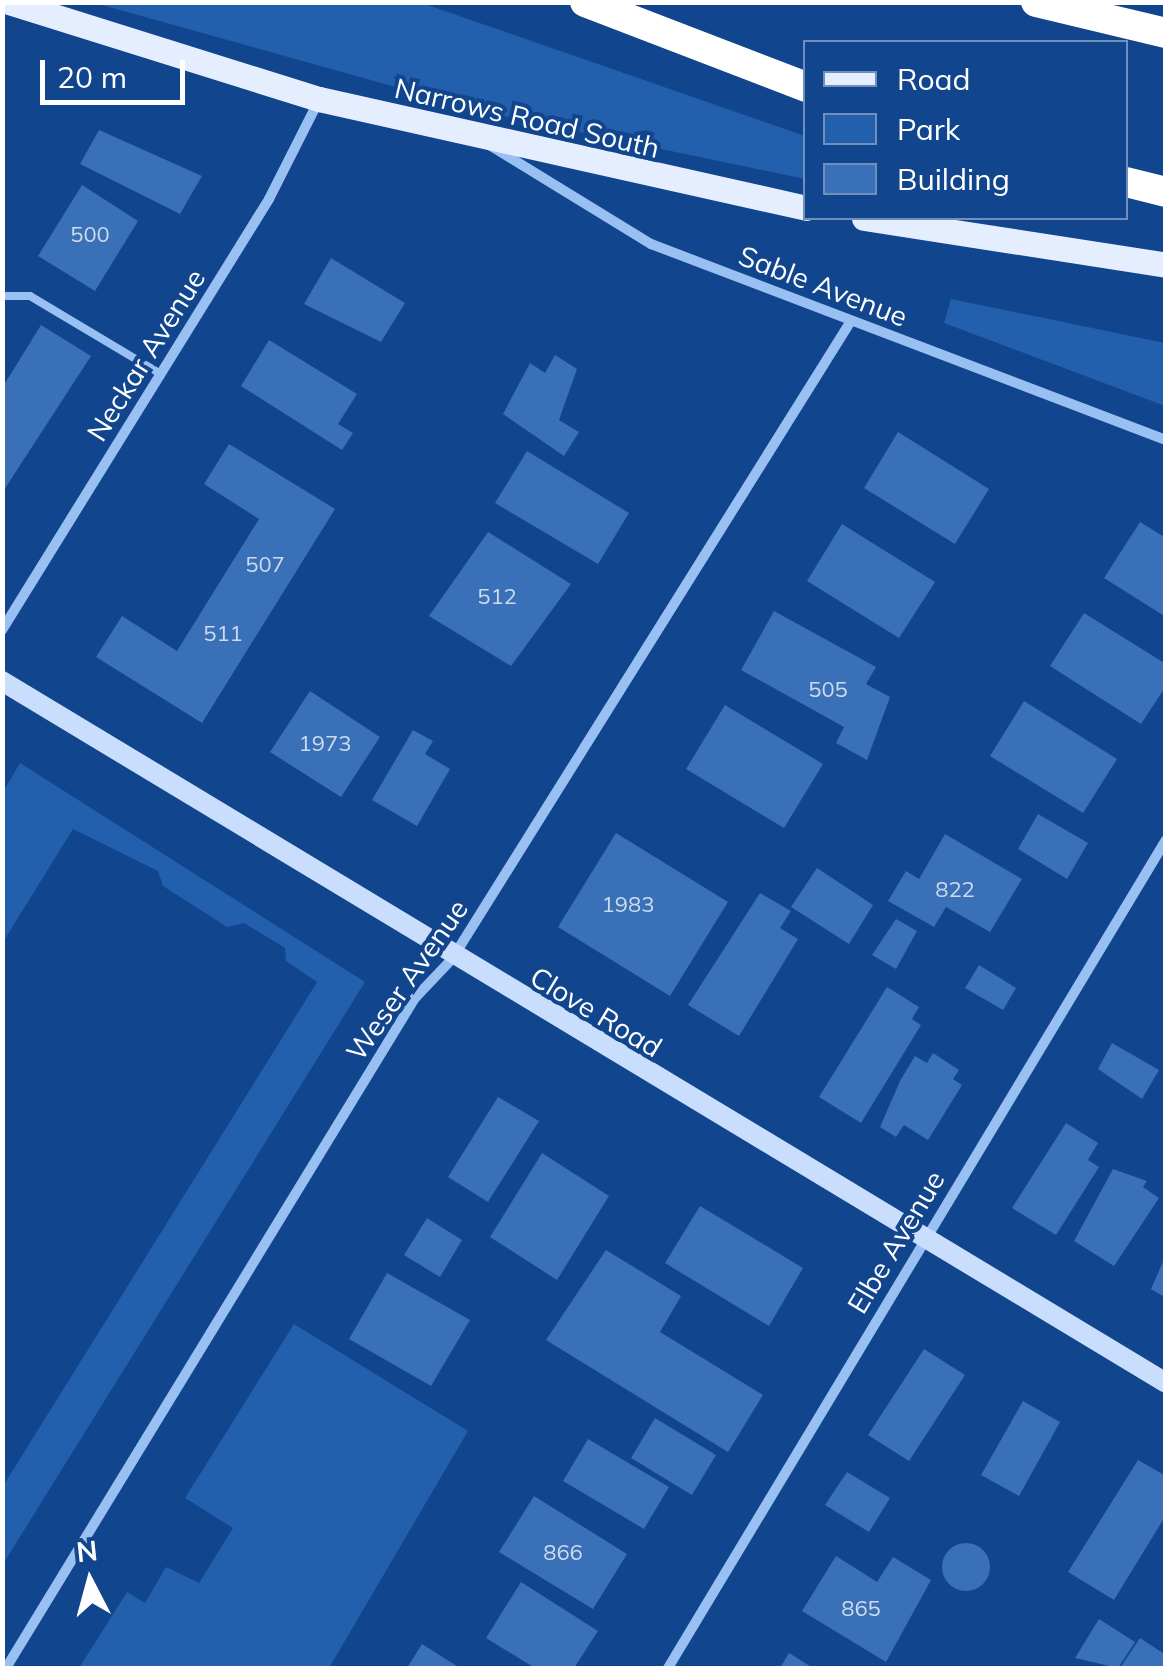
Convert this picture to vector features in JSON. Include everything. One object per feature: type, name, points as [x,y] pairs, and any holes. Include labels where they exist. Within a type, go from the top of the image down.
[{"type":"highway","points":[[585,2],[803,86]]},
{"type":"highway","points":[[1036,2],[1166,33]]},
{"type":"highway","points":[[1128,182],[1166,192]]},
{"type":"main road","name":"Narrows Road South","points":[[10,2],[319,99],[482,140],[803,207]]},
{"type":"main road","points":[[877,220],[1166,265]]},
{"type":"street","name":"Neckar Avenue","points":[[2,630],[161,374],[319,99]]},
{"type":"street","name":"Sable Avenue","points":[[482,140],[650,244],[1166,440]]},
{"type":"street","name":"Weser Avenue","points":[[6,1668],[415,998],[452,959],[852,320]]},
{"type":"street","name":"Clove Road","points":[[2,680],[452,959],[1166,1383]]},
{"type":"street","name":"Elbe Avenue","points":[[668,1668],[1166,840]]},
{"type":"lane","points":[[2,296],[30,296],[161,374]]},
{"type":"green space","points":[[95,3],[422,3],[803,135],[803,179],[489,113]]},
{"type":"green space","points":[[951,299],[1165,343],[1165,406],[944,323]]},
{"type":"green space","points":[[20,763],[365,982],[3,1564],[3,1486],[317,982],[286,961],[285,948],[244,923],[227,927],[163,886],[158,871],[73,829],[3,942],[3,792]]},
{"type":"green space","points":[[294,1324],[468,1431],[329,1668],[79,1668],[127,1592],[145,1603],[166,1567],[199,1583],[233,1528],[185,1498]]},
{"type":"building","points":[[99,130],[202,176],[180,214],[80,164]]},
{"type":"building","points":[[82,185],[138,221],[95,291],[38,256]]},
{"type":"building","points":[[331,258],[405,303],[381,342],[304,304]]},
{"type":"building","points":[[41,325],[91,356],[2,493],[2,388]]},
{"type":"building","points":[[269,340],[357,394],[338,424],[353,433],[342,450],[241,386]]},
{"type":"building","points":[[555,355],[577,369],[559,420],[579,432],[564,456],[503,414],[530,363],[545,373]]},
{"type":"building","points":[[898,432],[989,489],[955,544],[864,488]]},
{"type":"building","points":[[229,444],[335,509],[202,723],[96,657],[122,616],[177,651],[259,519],[204,484]]},
{"type":"building","points":[[527,451],[629,513],[598,564],[495,503]]},
{"type":"building","points":[[1140,522],[1166,538],[1166,617],[1104,578]]},
{"type":"building","points":[[842,524],[935,582],[899,638],[807,581]]},
{"type":"building","points":[[488,532],[571,584],[511,666],[429,616]]},
{"type":"building","points":[[774,611],[876,667],[866,684],[890,697],[867,760],[836,743],[844,727],[741,670]]},
{"type":"building","points":[[1084,613],[1166,664],[1166,686],[1141,724],[1050,666]]},
{"type":"building","points":[[310,691],[380,737],[341,797],[270,752]]},
{"type":"building","points":[[1024,701],[1117,759],[1083,813],[990,756]]},
{"type":"building","points":[[725,705],[823,764],[784,828],[686,769]]},
{"type":"building","points":[[413,730],[433,741],[425,754],[450,769],[417,826],[372,800]]},
{"type":"building","points":[[1038,814],[1088,843],[1067,879],[1018,849]]},
{"type":"building","points":[[616,833],[728,902],[670,996],[558,927]]},
{"type":"building","points":[[945,834],[1022,879],[990,932],[946,907],[934,927],[888,901],[906,871],[919,879]]},
{"type":"building","points":[[817,868],[873,905],[849,944],[791,907]]},
{"type":"building","points":[[760,893],[791,911],[780,928],[798,939],[739,1036],[688,1005]]},
{"type":"building","points":[[896,919],[917,931],[896,969],[872,955]]},
{"type":"building","points":[[979,965],[1016,988],[1003,1010],[965,988]]},
{"type":"building","points":[[887,987],[919,1007],[912,1019],[921,1025],[861,1123],[819,1097]]},
{"type":"building","points":[[1112,1043],[1159,1070],[1142,1099],[1098,1069]]},
{"type":"building","points":[[933,1053],[959,1070],[953,1079],[962,1085],[928,1140],[904,1125],[896,1137],[880,1127],[900,1081],[915,1056],[927,1063]]},
{"type":"building","points":[[498,1097],[539,1121],[488,1202],[448,1177]]},
{"type":"building","points":[[1066,1123],[1098,1143],[1088,1160],[1099,1167],[1056,1235],[1012,1208]]},
{"type":"building","points":[[542,1153],[609,1196],[557,1280],[490,1237]]},
{"type":"building","points":[[1113,1169],[1147,1181],[1143,1187],[1159,1198],[1114,1266],[1074,1241]]},
{"type":"building","points":[[700,1206],[803,1268],[769,1326],[665,1263]]},
{"type":"building","points":[[427,1218],[462,1240],[440,1277],[404,1255]]},
{"type":"building","points":[[606,1250],[681,1296],[660,1332],[763,1395],[728,1452],[546,1340]]},
{"type":"building","points":[[1166,1255],[1166,1298],[1151,1289]]},
{"type":"building","points":[[387,1273],[470,1320],[431,1386],[349,1339]]},
{"type":"building","points":[[924,1349],[965,1375],[909,1461],[868,1435]]},
{"type":"building","points":[[1023,1401],[1060,1422],[1019,1496],[981,1475]]},
{"type":"building","points":[[655,1418],[716,1455],[692,1495],[631,1458]]},
{"type":"building","points":[[588,1439],[669,1487],[644,1529],[563,1481]]},
{"type":"building","points":[[1138,1460],[1166,1476],[1166,1515],[1114,1600],[1068,1572]]},
{"type":"building","points":[[847,1472],[890,1498],[869,1532],[825,1505]]},
{"type":"building","points":[[534,1496],[627,1554],[593,1609],[499,1552]]},
{"type":"building","points":[[966,1543],[983,1550],[990,1567],[983,1584],[966,1591],[949,1584],[942,1567],[949,1550]]},
{"type":"building","points":[[836,1556],[877,1582],[893,1557],[931,1580],[886,1662],[802,1611]]},
{"type":"building","points":[[521,1582],[598,1631],[574,1668],[535,1668],[486,1638]]},
{"type":"building","points":[[1099,1619],[1135,1642],[1118,1668],[1075,1658]]},
{"type":"building","points":[[1140,1638],[1166,1655],[1166,1668],[1120,1668]]},
{"type":"building","points":[[422,1644],[460,1668],[407,1668]]},
{"type":"building","points":[[789,1653],[813,1668],[780,1668]]}]
